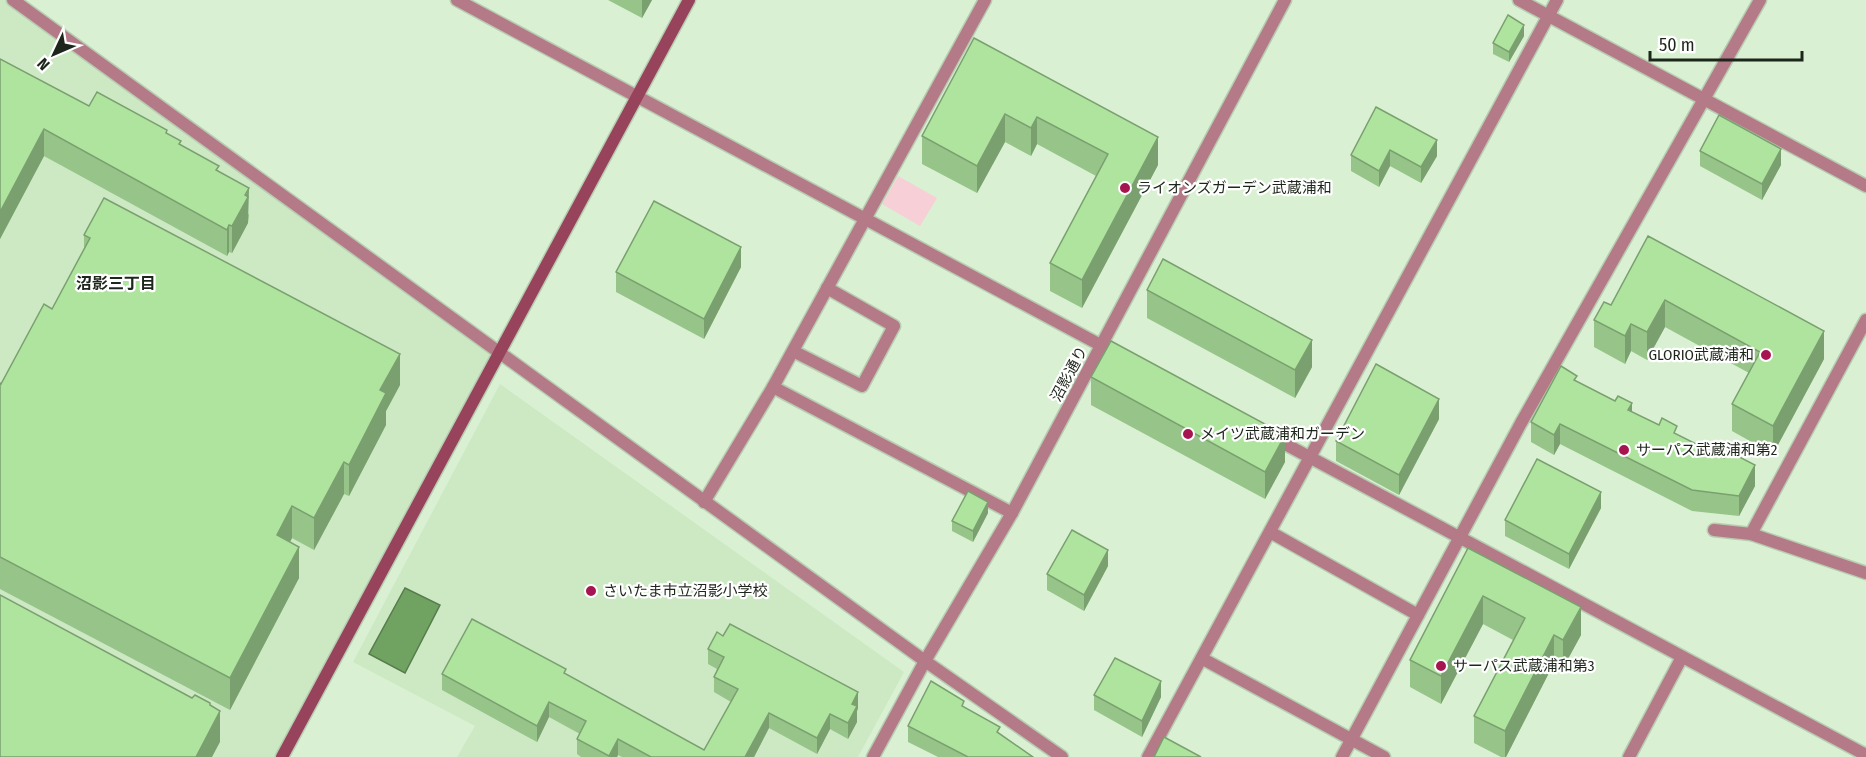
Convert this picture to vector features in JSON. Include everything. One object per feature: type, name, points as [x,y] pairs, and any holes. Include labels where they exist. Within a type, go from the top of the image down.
[{"type":"street","points":[[13,0],[704,502],[1062,757]]},
{"type":"street","points":[[457,0],[1132,362]]},
{"type":"street","points":[[282,757],[689,0]]},
{"type":"street","points":[[704,502],[773,387],[985,0]]},
{"type":"street","name":"沼影通り","points":[[873,757],[925,661],[1012,513],[1285,0]]},
{"type":"street","points":[[1519,0],[1866,186]]},
{"type":"street","points":[[1148,757],[1203,659],[1557,0]]},
{"type":"street","points":[[1342,757],[1521,423],[1761,0]]},
{"type":"street","points":[[793,351],[862,386],[894,326],[827,288]]},
{"type":"street","points":[[1751,534],[1866,320]]},
{"type":"street","points":[[773,387],[1012,513]]},
{"type":"street","points":[[1258,430],[1866,755]]},
{"type":"street","points":[[1714,530],[1751,534],[1866,573]]},
{"type":"street","points":[[1270,532],[1418,615]]},
{"type":"street","points":[[1629,757],[1682,657]]},
{"type":"street","points":[[1203,659],[1384,757]]},
{"type":"shaded area","points":[[0,0],[13,0],[499,353],[282,757],[0,757]]},
{"type":"shaded area","points":[[898,176],[937,198],[920,226],[882,204]]},
{"type":"shaded area","name":"さいたま市立沼影小学校","points":[[500,384],[904,672],[858,757],[457,757],[475,726],[353,662]]},
{"type":"shaded area","points":[[405,588],[440,605],[405,673],[369,654]]},
{"type":"building","points":[[1508,15],[1524,25],[1509,52],[1493,43]]},
{"type":"building","points":[[974,38],[1158,137],[1082,280],[1050,263],[1108,154],[1037,117],[1031,128],[1005,114],[977,166],[922,136]]},
{"type":"building","points":[[0,59],[89,106],[97,92],[167,130],[166,133],[181,141],[179,144],[219,166],[216,170],[249,188],[245,195],[248,197],[232,226],[229,225],[227,230],[44,129],[0,212]]},
{"type":"building","points":[[1376,107],[1437,140],[1421,167],[1390,150],[1379,171],[1351,155]]},
{"type":"building","points":[[1719,115],[1781,149],[1762,184],[1700,151]]},
{"type":"building","points":[[104,198],[400,354],[380,390],[386,393],[349,465],[344,462],[314,518],[292,506],[277,535],[299,547],[230,678],[0,557],[0,383],[44,304],[52,309],[90,238],[84,235]]},
{"type":"building","points":[[654,201],[741,247],[704,319],[616,272]]},
{"type":"building","points":[[1648,236],[1824,331],[1773,426],[1732,404],[1760,352],[1665,300],[1647,332],[1631,324],[1625,336],[1594,320],[1604,302],[1611,305]]},
{"type":"building","points":[[1163,259],[1312,340],[1295,370],[1147,290]]},
{"type":"building","points":[[1111,341],[1285,435],[1265,472],[1091,377]]},
{"type":"building","points":[[1376,364],[1439,399],[1399,475],[1336,441]]},
{"type":"building","points":[[1561,366],[1577,376],[1574,380],[1615,401],[1618,396],[1632,403],[1628,410],[1659,425],[1662,418],[1677,426],[1674,433],[1724,458],[1728,451],[1755,465],[1739,496],[1692,490],[1560,424],[1554,435],[1531,422]]},
{"type":"building","points":[[1537,459],[1601,492],[1569,554],[1505,520]]},
{"type":"building","points":[[968,491],[988,502],[973,531],[952,521]]},
{"type":"building","points":[[1072,530],[1108,550],[1084,595],[1047,574]]},
{"type":"building","points":[[1468,548],[1581,607],[1563,640],[1554,635],[1505,731],[1474,716],[1525,618],[1483,596],[1441,676],[1410,660]]},
{"type":"building","points":[[0,595],[192,698],[195,695],[220,711],[196,757],[0,757]]},
{"type":"building","points":[[472,619],[566,669],[564,673],[704,750],[738,689],[714,677],[724,657],[708,649],[717,632],[723,636],[730,624],[858,692],[852,704],[857,706],[848,723],[830,714],[817,738],[769,713],[745,757],[651,757],[618,739],[609,756],[577,739],[586,721],[549,702],[537,726],[442,674]]},
{"type":"building","points":[[1115,658],[1161,681],[1142,721],[1094,695]]},
{"type":"building","points":[[931,681],[964,701],[962,706],[1000,727],[997,732],[1033,757],[968,757],[908,726]]},
{"type":"building","points":[[1164,737],[1201,757],[1154,757]]},
{"type":"place","name":"ライオンズガーデン武蔵浦和","points":[[1125,188]]},
{"type":"place","name":"GLORIO武蔵浦和","points":[[1766,355]]},
{"type":"place","name":"メイツ武蔵浦和ガーデン","points":[[1188,434]]},
{"type":"place","name":"サーパス武蔵浦和第2","points":[[1624,450]]},
{"type":"place","name":"さいたま市立沼影小学校","points":[[591,591]]},
{"type":"place","name":"サーパス武蔵浦和第3","points":[[1441,666]]},
{"type":"district","name":"沼影三丁目","points":[[116,283]]}]
